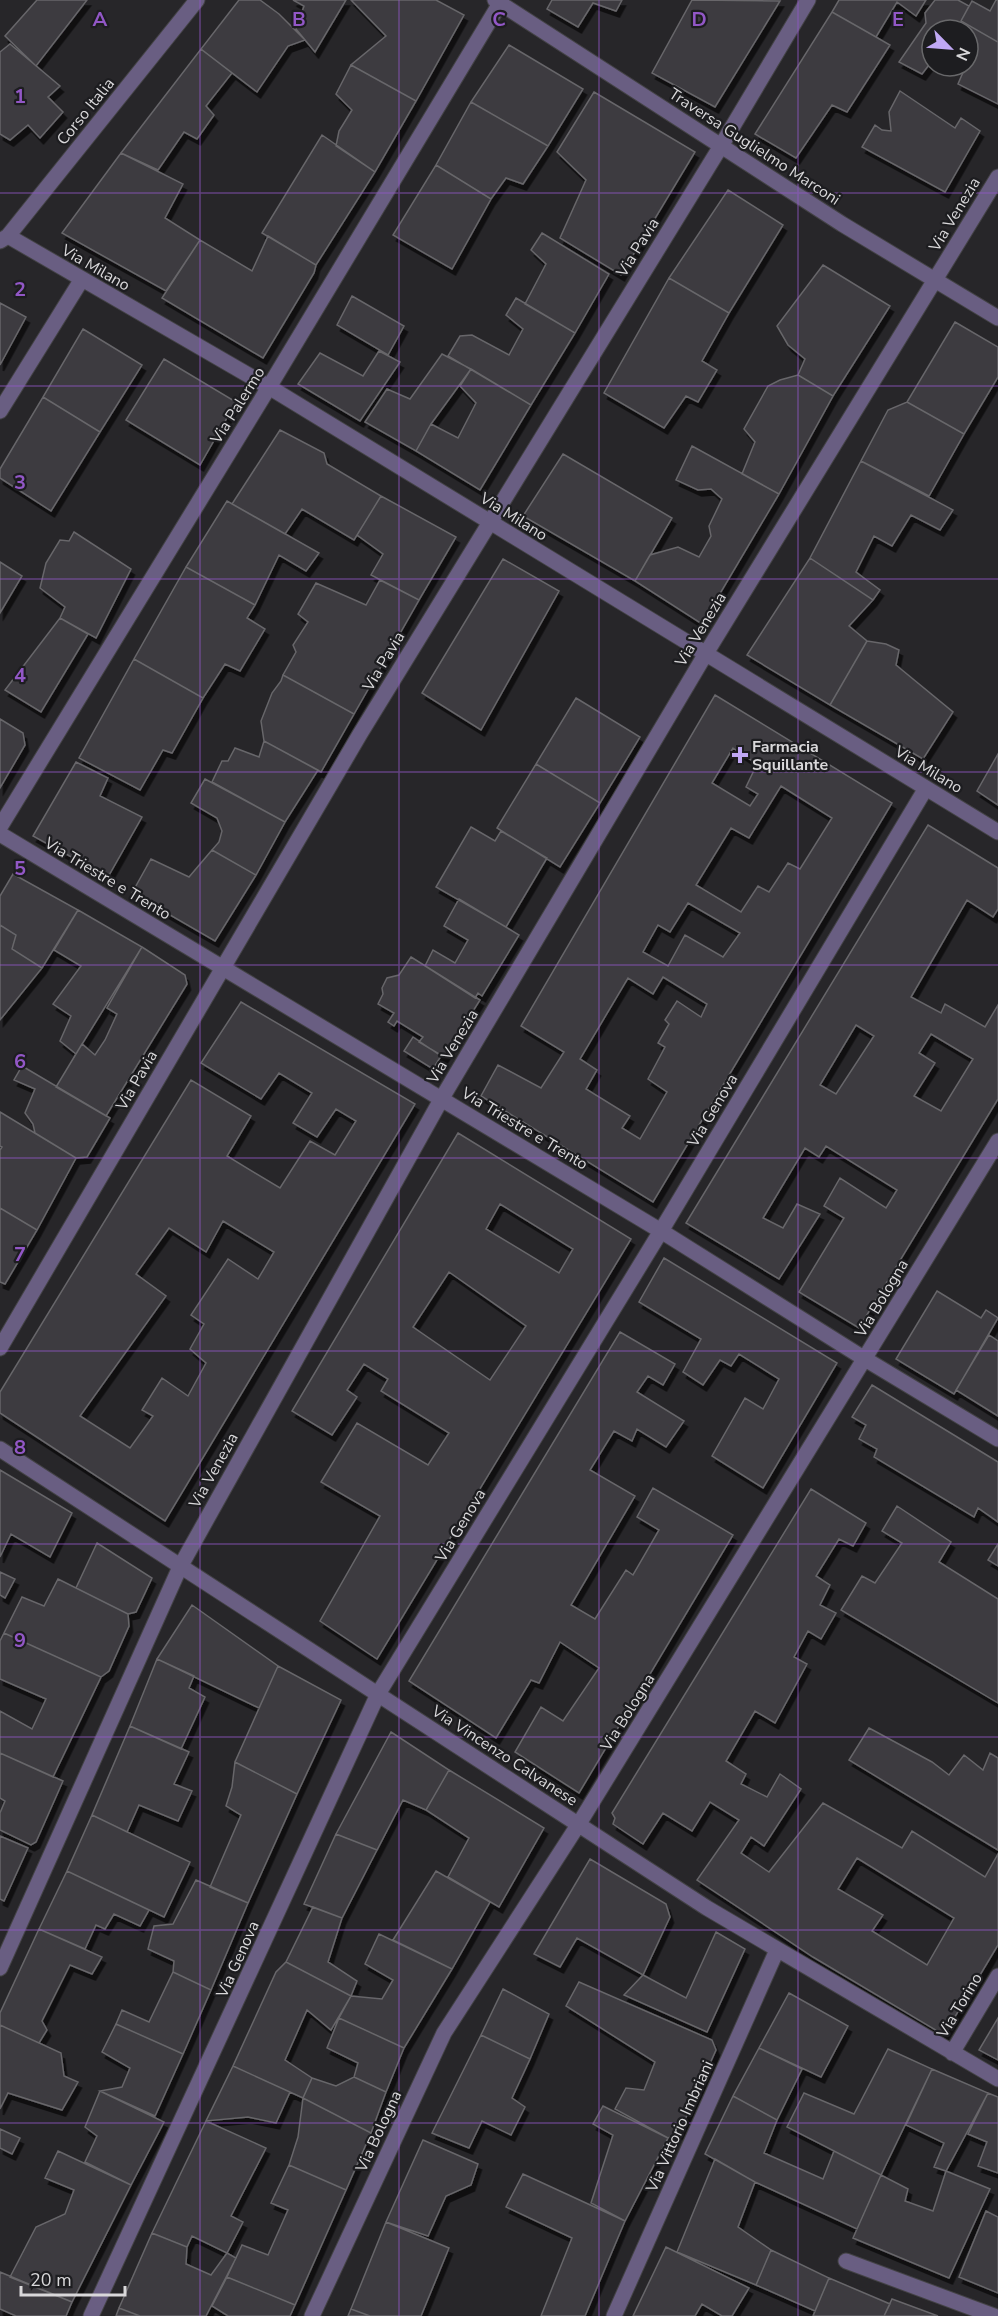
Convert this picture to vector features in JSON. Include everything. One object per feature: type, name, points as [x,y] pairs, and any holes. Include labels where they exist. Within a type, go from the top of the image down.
[{"type":"street","name":"Corso Italia","points":[[4,239],[196,0]]},
{"type":"street","name":"Via Pavia","points":[[0,1348],[348,754],[808,0]]},
{"type":"street","name":"Traversa Guglielmo Marconi","points":[[499,1],[842,224],[998,318]]},
{"type":"street","name":"Via Palermo","points":[[0,827],[269,387],[499,1]]},
{"type":"street","name":"Via Venezia","points":[[0,1968],[180,1567],[442,1098],[705,655],[998,177]]},
{"type":"street","name":"Via Milano","points":[[4,239],[82,279],[269,387],[998,832]]},
{"type":"street","points":[[0,411],[82,279]]},
{"type":"street","name":"Via Genova","points":[[91,2316],[378,1694],[661,1231],[926,789]]},
{"type":"street","name":"Via Triestre e Trento","points":[[0,834],[442,1098],[998,1439]]},
{"type":"street","name":"Via Bologna","points":[[312,2316],[444,2033],[579,1823],[998,1141]]},
{"type":"street","name":"Via Vincenzo Calvanese","points":[[0,1449],[707,1908],[998,2079]]},
{"type":"street","name":"Via Vittorio Imbriani","points":[[614,2316],[777,1950]]},
{"type":"street","name":"Via Torino","points":[[952,2053],[998,1976]]},
{"type":"street","points":[[846,2260],[994,2316]]},
{"type":"building","points":[[37,0],[87,0],[36,66],[5,36]]},
{"type":"building","points":[[239,0],[260,0],[279,14],[305,40],[288,46],[257,92],[201,49]]},
{"type":"building","points":[[293,0],[346,0],[315,52],[296,29],[304,6]]},
{"type":"building","points":[[351,0],[436,0],[464,15],[416,101],[351,65],[386,36]]},
{"type":"building","points":[[552,0],[622,0],[616,11],[593,3],[578,27],[547,9]]},
{"type":"building","points":[[692,0],[780,1],[715,107],[652,73]]},
{"type":"building","points":[[839,0],[926,0],[916,16],[897,2],[876,37],[832,12]]},
{"type":"building","points":[[935,0],[958,0],[969,6],[963,18],[926,18],[925,13]]},
{"type":"building","points":[[998,0],[998,42],[980,32],[980,18],[963,18],[972,1],[990,11]]},
{"type":"building","points":[[832,12],[890,45],[847,112],[832,105],[796,158],[755,134]]},
{"type":"building","points":[[920,32],[920,73],[899,62]]},
{"type":"building","points":[[980,32],[998,42],[998,104],[958,84],[961,78],[980,78]]},
{"type":"building","points":[[10,44],[60,86],[48,97],[63,112],[40,138],[28,125],[10,140],[0,134],[0,52]]},
{"type":"building","points":[[509,45],[583,89],[548,146],[471,102]]},
{"type":"building","points":[[201,49],[232,73],[206,106],[214,115],[197,139],[184,132],[158,170],[121,153]]},
{"type":"building","points":[[351,65],[416,101],[375,172],[336,146],[339,131],[352,110],[336,94]]},
{"type":"building","points":[[900,91],[955,128],[961,118],[980,131],[945,192],[862,147],[875,125],[882,130],[891,131],[889,112]]},
{"type":"building","points":[[594,92],[695,152],[621,275],[560,238],[586,180],[557,152]]},
{"type":"building","points":[[471,102],[548,146],[523,184],[506,178],[491,199],[436,165]]},
{"type":"building","points":[[322,135],[375,172],[316,265],[262,233]]},
{"type":"building","points":[[121,153],[183,184],[165,218],[200,240],[166,291],[62,233]]},
{"type":"building","points":[[436,165],[491,199],[452,269],[393,235]]},
{"type":"building","points":[[728,190],[783,225],[729,313],[669,278]]},
{"type":"building","points":[[542,233],[609,274],[575,333],[525,304],[546,264],[531,250]]},
{"type":"building","points":[[268,236],[316,265],[314,273],[263,358],[162,298],[200,240],[252,271]]},
{"type":"building","points":[[823,265],[890,306],[833,396],[798,375],[805,359],[788,345],[777,326]]},
{"type":"building","points":[[669,278],[729,313],[702,361],[717,370],[698,402],[686,396],[664,428],[604,393]]},
{"type":"building","points":[[352,296],[404,326],[388,355],[337,325]]},
{"type":"building","points":[[516,298],[575,333],[531,405],[448,356],[460,336],[472,335],[509,355],[523,329],[506,315]]},
{"type":"building","points":[[0,303],[26,317],[0,365]]},
{"type":"building","points":[[955,322],[998,347],[998,377],[964,434],[907,402]]},
{"type":"building","points":[[83,329],[142,365],[100,432],[43,397]]},
{"type":"building","points":[[379,351],[400,362],[360,421],[298,384],[320,353],[363,376]]},
{"type":"building","points":[[442,354],[471,369],[431,424],[416,451],[365,422],[387,389],[410,399]]},
{"type":"building","points":[[164,359],[236,402],[200,465],[126,420]]},
{"type":"building","points":[[471,369],[531,405],[480,490],[416,451],[431,424],[458,438],[476,403],[460,386]]},
{"type":"building","points":[[798,375],[833,396],[779,494],[742,474],[755,442],[744,429],[768,386]]},
{"type":"building","points":[[43,397],[100,432],[51,511],[0,478],[0,469]]},
{"type":"building","points":[[907,402],[964,434],[929,496],[861,461],[888,410]]},
{"type":"building","points":[[280,430],[324,453],[327,464],[381,496],[354,540],[302,509],[285,534],[232,504]]},
{"type":"building","points":[[692,446],[779,494],[702,624],[635,581],[650,555],[678,547],[699,557],[711,536],[709,526],[722,499],[711,489],[698,490],[676,480]]},
{"type":"building","points":[[563,454],[672,518],[635,581],[523,516]]},
{"type":"building","points":[[861,461],[953,510],[940,530],[911,515],[892,546],[874,536],[856,572],[880,590],[873,600],[810,558]]},
{"type":"building","points":[[381,496],[456,537],[419,600],[371,575],[383,554],[357,535]]},
{"type":"building","points":[[227,501],[319,553],[306,571],[279,555],[255,605],[186,567]]},
{"type":"building","points":[[74,532],[131,569],[96,638],[60,618],[65,607],[40,588],[46,563],[60,540],[69,541]]},
{"type":"building","points":[[810,558],[873,600],[849,626],[867,641],[830,705],[747,655]]},
{"type":"building","points":[[503,559],[559,591],[481,730],[422,693]]},
{"type":"building","points":[[0,562],[22,576],[0,613]]},
{"type":"building","points":[[186,567],[255,605],[247,618],[265,629],[240,671],[225,664],[203,698],[134,659]]},
{"type":"building","points":[[380,580],[419,600],[354,714],[283,675],[296,652],[293,645],[308,622],[298,614],[316,583],[366,605]]},
{"type":"building","points":[[60,618],[88,634],[41,712],[5,690]]},
{"type":"building","points":[[867,641],[886,644],[899,650],[896,665],[953,712],[923,759],[830,705]]},
{"type":"building","points":[[134,659],[203,698],[172,753],[163,750],[140,790],[79,758]]},
{"type":"building","points":[[283,675],[354,714],[321,772],[264,741],[261,721],[272,693]]},
{"type":"building","points":[[715,695],[892,803],[653,1202],[481,1096],[498,1065],[541,1088],[564,1052],[521,1026]],"holes":[[[733,748],[757,764],[746,787],[758,794],[750,806],[712,783]],[[781,786],[832,818],[800,869],[788,863],[769,892],[758,886],[741,912],[696,885],[731,828],[749,838]],[[688,903],[740,933],[723,957],[685,935],[668,966],[643,952],[658,925],[670,932]],[[663,977],[707,1004],[701,1017],[677,1001],[665,1020],[669,1024],[658,1043],[665,1047],[648,1079],[667,1092],[640,1139],[622,1128],[630,1116],[586,1089],[597,1070],[580,1059],[628,978],[653,994]]]},
{"type":"building","points":[[576,698],[640,737],[600,803],[536,764]]},
{"type":"building","points":[[0,719],[23,733],[25,745],[0,788]]},
{"type":"building","points":[[264,741],[318,770],[285,822],[212,782],[222,761],[228,761],[235,748],[259,757]]},
{"type":"building","points":[[998,754],[998,805],[977,791]]},
{"type":"building","points":[[76,762],[108,778],[100,796],[142,817],[108,877],[33,836]]},
{"type":"building","points":[[536,764],[600,803],[560,867],[497,828]]},
{"type":"building","points":[[205,779],[285,822],[256,875],[212,850],[219,842],[222,831],[217,818],[191,803]]},
{"type":"building","points":[[928,825],[998,868],[998,909],[993,917],[967,900],[911,997],[941,1013],[945,1004],[985,1027],[998,1005],[998,1099],[859,1328],[799,1292],[844,1218],[824,1206],[840,1178],[886,1208],[897,1190],[826,1146],[819,1157],[805,1148],[763,1218],[783,1228],[797,1204],[820,1214],[779,1279],[686,1223]],"holes":[[[856,1025],[874,1036],[836,1094],[820,1085]],[[931,1034],[973,1059],[941,1111],[914,1096],[935,1063],[919,1053]]]},
{"type":"building","points":[[471,827],[495,841],[501,831],[547,858],[506,927],[436,887]]},
{"type":"building","points":[[212,850],[256,875],[215,941],[132,893],[151,859],[189,877]]},
{"type":"building","points":[[13,874],[78,910],[42,968],[12,949],[16,935],[0,925],[0,896]]},
{"type":"building","points":[[459,899],[519,935],[482,996],[478,993],[475,998],[425,966],[433,950],[455,963],[468,940],[444,926]]},
{"type":"building","points":[[78,910],[142,947],[76,1054],[60,1041],[71,1016],[53,1004],[81,966],[54,950]]},
{"type":"building","points":[[0,925],[16,935],[12,949],[42,968],[0,1020]]},
{"type":"building","points":[[142,947],[185,975],[187,984],[106,1116],[56,1087],[82,1044],[95,1055],[105,1040],[117,1014],[107,1008]]},
{"type":"building","points":[[411,957],[480,1000],[444,1057],[419,1042],[423,1037],[397,1021],[394,1026],[388,1022],[394,1013],[378,1004],[387,978],[399,975]]},
{"type":"building","points":[[241,1002],[415,1104],[165,1521],[0,1413],[0,1392],[191,1080],[251,1116],[227,1156],[280,1188],[310,1141],[335,1155],[356,1121],[336,1109],[317,1137],[293,1123],[312,1093],[279,1073],[261,1099],[201,1063]],"holes":[[[223,1221],[274,1252],[258,1279],[228,1259],[191,1315],[204,1324],[190,1349],[206,1363],[188,1396],[162,1378],[142,1410],[153,1416],[130,1448],[80,1416],[166,1296],[136,1274],[169,1228],[206,1252]]]},
{"type":"building","points":[[413,1037],[441,1056],[433,1069],[404,1051]]},
{"type":"building","points":[[22,1066],[110,1118],[87,1157],[76,1158],[35,1133],[33,1124],[25,1113],[35,1089],[14,1080]]},
{"type":"building","points":[[0,1112],[76,1158],[37,1230],[0,1208],[0,1150],[2,1147],[0,1146]]},
{"type":"building","points":[[458,1133],[631,1239],[377,1659],[320,1621],[380,1516],[321,1482],[357,1423],[428,1465],[449,1433],[381,1391],[388,1379],[364,1364],[347,1390],[357,1397],[332,1435],[292,1411]],"holes":[[[500,1204],[573,1249],[559,1273],[486,1229]],[[449,1272],[526,1326],[490,1380],[413,1327]]]},
{"type":"building","points":[[0,1208],[37,1230],[5,1284],[0,1282]]},
{"type":"building","points":[[664,1258],[837,1363],[763,1488],[712,1456],[745,1398],[763,1409],[779,1379],[739,1354],[731,1366],[720,1360],[703,1385],[683,1372],[701,1339],[639,1302]]},
{"type":"building","points":[[937,1291],[981,1318],[986,1310],[998,1318],[954,1394],[896,1359]]},
{"type":"building","points":[[620,1332],[675,1364],[663,1385],[648,1376],[637,1392],[684,1421],[666,1447],[637,1429],[632,1441],[614,1431],[590,1470],[635,1496],[571,1605],[595,1619],[626,1570],[633,1575],[659,1530],[637,1517],[653,1488],[733,1535],[579,1793],[515,1752],[541,1707],[563,1721],[599,1668],[560,1642],[539,1683],[531,1680],[496,1738],[409,1681]]},
{"type":"building","points":[[989,1335],[998,1341],[998,1416],[956,1390]]},
{"type":"building","points":[[872,1385],[998,1462],[998,1522],[978,1508],[974,1517],[874,1457],[877,1449],[859,1439],[866,1425],[852,1417]]},
{"type":"building","points":[[0,1470],[72,1513],[50,1557],[11,1534],[0,1557]]},
{"type":"building","points":[[811,1489],[866,1523],[853,1546],[839,1539],[816,1576],[830,1585],[820,1605],[836,1613],[821,1639],[808,1631],[794,1657],[807,1664],[775,1723],[755,1711],[726,1761],[746,1774],[741,1784],[767,1797],[780,1774],[801,1789],[764,1846],[751,1837],[741,1853],[769,1872],[823,1803],[902,1848],[912,1831],[985,1877],[998,1854],[998,1945],[944,2035],[813,1957],[697,1880],[739,1820],[710,1802],[692,1831],[663,1813],[643,1844],[613,1824],[615,1818],[612,1813]],"holes":[[[857,1858],[954,1918],[927,1965],[872,1931],[883,1915],[838,1889]]]},
{"type":"building","points":[[897,1506],[951,1542],[939,1562],[998,1599],[998,1703],[841,1610],[862,1576],[875,1583],[902,1543],[882,1531]]},
{"type":"building","points":[[97,1543],[152,1578],[136,1612],[128,1614],[76,1588]]},
{"type":"building","points":[[998,1544],[998,1566],[988,1560]]},
{"type":"building","points":[[0,1572],[15,1579],[5,1598],[0,1595]]},
{"type":"building","points":[[58,1579],[128,1614],[129,1626],[109,1671],[101,1677],[4,1633],[22,1597],[44,1606]]},
{"type":"building","points":[[192,1605],[278,1666],[259,1708],[157,1659]]},
{"type":"building","points":[[4,1633],[101,1677],[53,1777],[0,1753],[0,1711],[32,1729],[46,1699],[0,1679],[0,1641]]},
{"type":"building","points":[[157,1659],[194,1676],[189,1688],[205,1697],[181,1749],[130,1726]]},
{"type":"building","points":[[278,1666],[341,1700],[297,1794],[235,1762]]},
{"type":"building","points":[[130,1726],[189,1752],[174,1784],[192,1791],[178,1821],[139,1805],[127,1832],[92,1815]]},
{"type":"building","points":[[869,1728],[932,1762],[949,1775],[964,1755],[983,1770],[990,1753],[998,1758],[998,1850],[849,1760]]},
{"type":"building","points":[[391,1732],[449,1770],[426,1810],[403,1800],[377,1850],[336,1834]]},
{"type":"building","points":[[0,1753],[63,1781],[36,1842],[31,1845],[0,1830],[0,1813],[5,1801],[0,1798]]},
{"type":"building","points":[[235,1762],[297,1794],[248,1903],[210,1887],[241,1815],[226,1806],[232,1787]]},
{"type":"building","points":[[449,1770],[544,1828],[499,1907],[448,1877],[469,1838],[426,1810]]},
{"type":"building","points":[[92,1815],[190,1862],[164,1917],[67,1871]]},
{"type":"building","points":[[336,1834],[377,1850],[342,1918],[304,1904]]},
{"type":"building","points":[[0,1836],[28,1848],[4,1901],[0,1899]]},
{"type":"building","points":[[590,1859],[666,1904],[670,1917],[643,1975],[577,1938],[560,1967],[534,1954]]},
{"type":"building","points":[[67,1871],[149,1910],[140,1926],[114,1914],[105,1929],[96,1925],[85,1949],[39,1929]]},
{"type":"building","points":[[436,1871],[490,1902],[452,1969],[393,1940]]},
{"type":"building","points":[[196,1880],[248,1903],[211,1990],[173,1972],[174,1961],[148,1949],[154,1926],[173,1924]]},
{"type":"building","points":[[313,1907],[342,1918],[328,1962],[357,1981],[351,1996],[286,1962]]},
{"type":"building","points":[[39,1929],[102,1957],[92,1974],[70,1965],[42,2021],[47,2030],[39,2043],[0,2025],[0,2013]]},
{"type":"building","points":[[716,1932],[745,1949],[707,2032],[624,1995],[643,1975],[686,1998]]},
{"type":"building","points":[[379,1934],[452,1969],[404,2048],[339,2018],[351,1996],[382,1999],[393,1980],[365,1964]]},
{"type":"building","points":[[286,1962],[351,1996],[331,2030],[307,2010],[285,2060],[312,2078],[303,2098],[233,2066],[276,1972]]},
{"type":"building","points":[[173,1972],[211,1990],[183,2054],[116,2024],[122,2010],[149,2022]]},
{"type":"building","points":[[579,1982],[712,2040],[716,2050],[679,2133],[668,2138],[615,2109],[626,2088],[644,2090],[655,2062],[566,2006]]},
{"type":"building","points":[[503,1989],[549,2014],[530,2059],[481,2035]]},
{"type":"building","points":[[789,1993],[848,2026],[821,2077],[759,2048]]},
{"type":"building","points":[[339,2018],[404,2048],[386,2092],[354,2077],[358,2063],[327,2048]]},
{"type":"building","points":[[998,2018],[998,2060],[979,2050]]},
{"type":"building","points":[[116,2024],[183,2054],[155,2116],[100,2091],[122,2087],[130,2068],[102,2052]]},
{"type":"building","points":[[0,2025],[61,2053],[64,2076],[78,2082],[62,2110],[8,2093],[0,2109]]},
{"type":"building","points":[[481,2035],[530,2059],[512,2098],[525,2107],[511,2135],[482,2121],[469,2148],[432,2133]]},
{"type":"building","points":[[759,2048],[802,2069],[777,2120],[733,2096]]},
{"type":"building","points":[[888,2049],[932,2069],[881,2175],[787,2127],[804,2093],[854,2114]]},
{"type":"building","points":[[233,2066],[290,2092],[276,2123],[248,2117],[206,2121]]},
{"type":"building","points":[[932,2069],[988,2093],[946,2171],[934,2167],[944,2143],[906,2125]]},
{"type":"building","points":[[354,2077],[386,2092],[371,2133],[303,2098],[312,2078],[336,2086]]},
{"type":"building","points":[[100,2091],[164,2122],[131,2185],[85,2162],[97,2136],[85,2127]]},
{"type":"building","points":[[988,2093],[998,2097],[998,2173],[978,2166],[987,2142],[968,2134]]},
{"type":"building","points":[[733,2096],[777,2120],[764,2153],[823,2179],[834,2151],[881,2175],[857,2229],[755,2182],[705,2154]]},
{"type":"building","points":[[303,2098],[371,2133],[346,2190],[289,2165],[298,2137]]},
{"type":"building","points":[[603,2106],[668,2138],[625,2221],[591,2203],[613,2135],[593,2124]]},
{"type":"building","points":[[206,2121],[266,2148],[231,2216],[243,2222],[227,2253],[192,2236],[187,2247],[152,2233]]},
{"type":"building","points":[[0,2129],[20,2138],[12,2154],[0,2148]]},
{"type":"building","points":[[423,2140],[478,2164],[471,2185],[446,2196],[428,2236],[386,2222]]},
{"type":"building","points":[[58,2151],[131,2185],[72,2302],[10,2277],[36,2227],[65,2214],[74,2190],[45,2178]]},
{"type":"building","points":[[715,2159],[755,2182],[738,2227],[771,2250],[756,2285],[677,2252]]},
{"type":"building","points":[[289,2165],[346,2190],[295,2305],[227,2277],[242,2245],[268,2255],[288,2210],[271,2203]]},
{"type":"building","points":[[946,2171],[990,2189],[949,2278],[853,2238],[881,2175],[908,2189],[905,2201],[933,2211]]},
{"type":"building","points":[[523,2174],[625,2221],[585,2316],[541,2316],[572,2238],[506,2207]]},
{"type":"building","points":[[986,2211],[998,2217],[998,2293],[959,2277]]},
{"type":"building","points":[[386,2222],[449,2248],[421,2316],[370,2316],[351,2309]]},
{"type":"building","points":[[152,2233],[187,2247],[186,2264],[211,2275],[227,2253],[236,2258],[206,2316],[140,2316],[119,2308]]},
{"type":"building","points":[[666,2247],[749,2288],[732,2316],[722,2316],[702,2304],[695,2316],[633,2316]]},
{"type":"building","points":[[771,2250],[829,2278],[815,2311],[756,2285]]},
{"type":"building","points":[[0,2272],[72,2302],[66,2316],[16,2316],[0,2309]]},
{"type":"building","points":[[227,2277],[295,2305],[290,2316],[228,2316],[212,2306]]},
{"type":"building","points":[[829,2278],[890,2304],[884,2316],[813,2316]]},
{"type":"building","points":[[892,2299],[938,2316],[884,2316]]},
{"type":"building","points":[[119,2308],[140,2316],[116,2316]]},
{"type":"building","points":[[351,2309],[370,2316],[348,2316]]},
{"type":"place","name":"Farmacia Squillante","points":[[740,755]]}]
